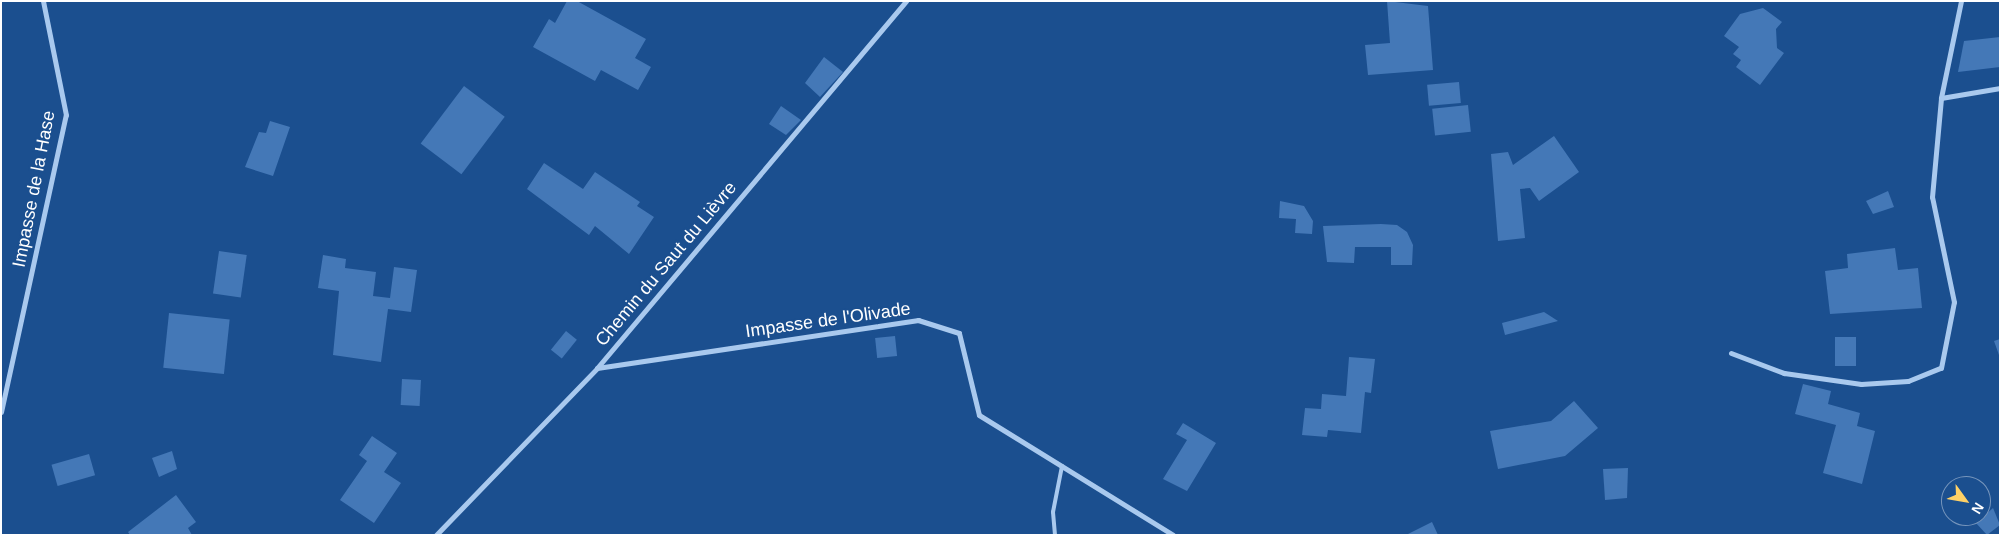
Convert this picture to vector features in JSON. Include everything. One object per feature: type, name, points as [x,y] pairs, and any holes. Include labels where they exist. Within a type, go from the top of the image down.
[{"type":"street","name":"Impasse de la Hase","points":[[1,412],[66,115],[43,1]]},
{"type":"street","name":"Chemin du Saut du Lièvre","points":[[436,535],[597,368],[906,1]]},
{"type":"street","points":[[1731,353],[1784,373],[1861,384],[1908,381],[1940,368],[1954,302],[1932,196],[1941,98],[1961,1]]},
{"type":"street","points":[[1941,98],[2000,88]]},
{"type":"street","name":"Impasse de l'Olivade","points":[[597,368],[918,320],[959,333],[979,415],[1173,535]]},
{"type":"lane","points":[[1055,535],[1053,512],[1062,466]]},
{"type":"building","points":[[567,1],[577,1],[646,39],[635,58],[651,67],[638,90],[601,70],[595,81],[533,47],[549,19],[555,23]]},
{"type":"building","points":[[1387,1],[1428,6],[1433,70],[1368,75],[1365,45],[1390,43]]},
{"type":"building","points":[[1763,8],[1782,22],[1776,29],[1777,48],[1784,53],[1760,85],[1736,67],[1741,60],[1733,54],[1739,47],[1724,36],[1740,14]]},
{"type":"building","points":[[2000,37],[2000,67],[1958,72],[1964,41]]},
{"type":"building","points":[[824,57],[843,72],[820,97],[805,83]]},
{"type":"building","points":[[1459,82],[1461,103],[1429,106],[1427,85]]},
{"type":"building","points":[[464,86],[505,117],[461,174],[421,144]]},
{"type":"building","points":[[1468,105],[1471,132],[1435,136],[1432,109]]},
{"type":"building","points":[[781,106],[801,120],[786,135],[769,124]]},
{"type":"building","points":[[270,121],[290,127],[273,176],[245,167],[259,132],[266,133]]},
{"type":"building","points":[[1554,136],[1579,172],[1539,201],[1530,188],[1520,189],[1525,238],[1498,241],[1491,154],[1508,152],[1513,165]]},
{"type":"building","points":[[544,163],[583,189],[595,172],[640,202],[637,206],[654,217],[629,254],[595,226],[589,235],[527,189]]},
{"type":"building","points":[[1888,191],[1894,207],[1873,214],[1866,201]]},
{"type":"building","points":[[1280,201],[1304,206],[1313,221],[1312,234],[1295,233],[1296,219],[1279,218]]},
{"type":"building","points":[[1397,225],[1407,232],[1413,245],[1412,265],[1391,265],[1391,247],[1355,247],[1354,263],[1327,262],[1323,226]]},
{"type":"building","points":[[1895,248],[1898,270],[1918,268],[1922,308],[1830,314],[1825,271],[1848,268],[1847,254]]},
{"type":"building","points":[[219,251],[247,255],[241,297],[213,294]]},
{"type":"building","points":[[323,255],[346,259],[345,268],[376,272],[373,296],[390,298],[394,267],[417,270],[411,312],[388,309],[381,362],[333,355],[339,291],[318,288]]},
{"type":"building","points":[[1544,312],[1558,321],[1505,335],[1502,323]]},
{"type":"building","points":[[169,313],[230,319],[224,374],[163,368]]},
{"type":"building","points":[[566,331],[577,340],[562,358],[551,350]]},
{"type":"building","points":[[895,336],[897,356],[877,358],[875,338]]},
{"type":"building","points":[[1835,337],[1856,337],[1856,366],[1835,366]]},
{"type":"building","points":[[2000,339],[2000,355],[1999,355],[1994,341]]},
{"type":"building","points":[[1349,357],[1375,359],[1371,393],[1365,392],[1361,433],[1328,430],[1327,437],[1302,435],[1305,408],[1321,409],[1322,394],[1346,396]]},
{"type":"building","points":[[402,379],[421,380],[420,406],[401,405]]},
{"type":"building","points":[[1803,384],[1831,391],[1828,404],[1860,413],[1857,426],[1875,431],[1862,484],[1823,473],[1836,425],[1795,414]]},
{"type":"building","points":[[1574,401],[1598,428],[1565,456],[1498,469],[1490,431],[1551,421]]},
{"type":"building","points":[[1183,423],[1216,443],[1187,491],[1163,479],[1187,440],[1176,434]]},
{"type":"building","points":[[372,436],[397,453],[384,472],[401,483],[374,523],[340,500],[367,461],[359,455]]},
{"type":"building","points":[[172,451],[177,469],[159,477],[152,458]]},
{"type":"building","points":[[89,454],[95,475],[58,486],[52,465]]},
{"type":"building","points":[[1628,468],[1627,498],[1605,500],[1603,469]]},
{"type":"building","points":[[176,495],[196,522],[188,528],[192,535],[130,535],[128,532]]},
{"type":"building","points":[[1993,508],[2000,525],[1987,535],[1979,526],[1991,526],[1991,510]]},
{"type":"building","points":[[1432,522],[1438,535],[1406,535]]}]
